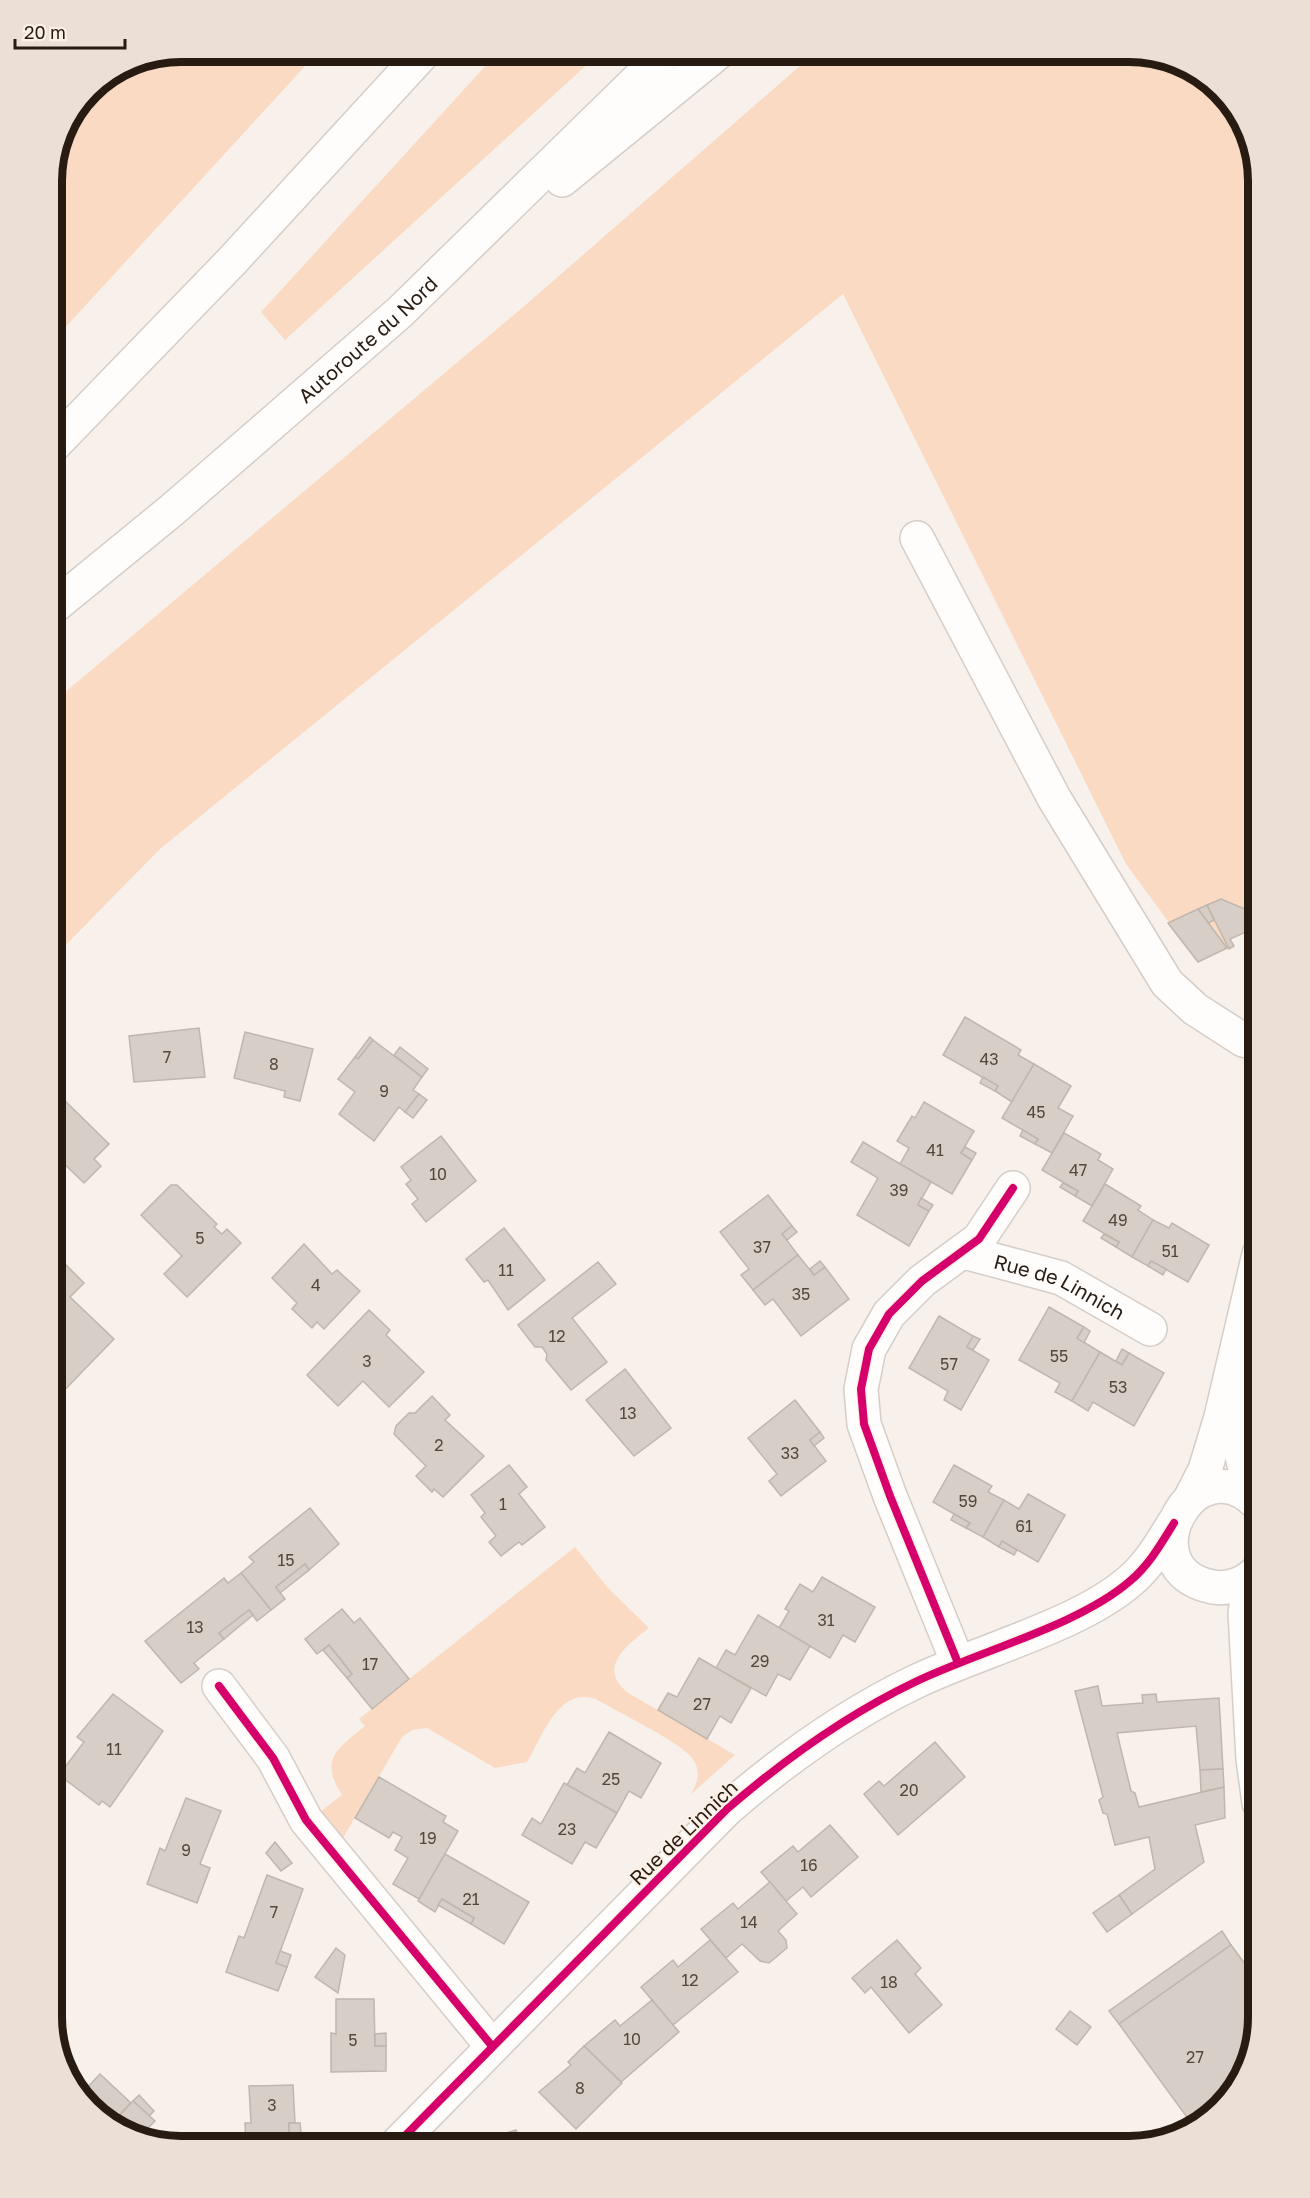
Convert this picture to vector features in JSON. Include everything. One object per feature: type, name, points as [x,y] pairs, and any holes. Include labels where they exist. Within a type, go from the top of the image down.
[{"type":"main road","points":[[233,260],[393,62]]},
{"type":"main road","points":[[62,437],[233,260],[415,62]]},
{"type":"main road","name":"Autoroute du Nord","points":[[62,600],[172,510],[400,312],[656,62]]},
{"type":"main road","points":[[400,312],[707,62]]},
{"type":"main road","points":[[917,538],[1054,798],[1167,983],[1195,1009],[1248,1041]]},
{"type":"main road","name":"Rue de Linnich","points":[[958,1663],[882,1475],[864,1424],[861,1389],[869,1349],[889,1314],[922,1281],[964,1252],[990,1225],[1013,1188]]},
{"type":"main road","name":"Rue de Linnich","points":[[964,1252],[1061,1278],[1150,1329]]},
{"type":"main road","name":"Rue de Linnich","points":[[405,2136],[727,1809],[771,1771],[855,1714],[958,1663],[1062,1621],[1095,1604],[1131,1581],[1152,1558],[1182,1511],[1204,1470],[1221,1417],[1248,1301]]},
{"type":"main road","points":[[1248,1389],[1239,1443],[1248,1476]]},
{"type":"main road","points":[[1197,1581],[1180,1566],[1174,1553],[1172,1538],[1182,1511],[1210,1489],[1225,1488],[1239,1491],[1248,1497]]},
{"type":"main road","name":"Rue de Linnich","points":[[1062,1621],[1100,1612],[1171,1581],[1197,1581],[1220,1587],[1236,1585],[1248,1578]]},
{"type":"main road","points":[[1248,1602],[1245,1614],[1248,1668]]},
{"type":"main road","points":[[219,1686],[273,1758],[306,1820],[492,2046]]},
{"type":"shaded area","points":[[172,62],[309,62],[62,331],[62,172],[64,157],[77,121],[96,96],[128,74],[157,64]]},
{"type":"shaded area","points":[[489,62],[590,62],[285,340],[261,312]]},
{"type":"shaded area","points":[[804,62],[1138,62],[1168,68],[1196,82],[1208,91],[1219,102],[1236,128],[1244,149],[1248,180],[1248,931],[1230,939],[1234,946],[1198,962],[1126,864],[843,294],[160,849],[62,949],[62,695],[522,308]]},
{"type":"shaded area","points":[[575,1547],[609,1589],[649,1628],[624,1649],[618,1658],[615,1675],[620,1685],[630,1694],[735,1755],[690,1795],[697,1782],[698,1773],[693,1759],[686,1752],[663,1736],[596,1699],[583,1697],[571,1700],[553,1716],[527,1762],[495,1768],[427,1728],[412,1730],[402,1737],[343,1838],[321,1811],[342,1795],[335,1783],[332,1763],[339,1748],[365,1726],[359,1719]]},
{"type":"building","points":[[1221,899],[1245,909],[1248,915],[1248,931],[1230,939],[1234,946],[1229,949],[1207,905]]},
{"type":"building","points":[[1207,905],[1214,920],[1208,923],[1198,909]]},
{"type":"building","points":[[1198,909],[1227,948],[1198,962],[1168,923]]},
{"type":"building","points":[[965,1017],[1021,1050],[1018,1055],[1034,1064],[1012,1102],[995,1091],[998,1086],[943,1055]]},
{"type":"building","points":[[199,1028],[205,1077],[134,1082],[129,1036]]},
{"type":"building","points":[[245,1032],[313,1049],[300,1101],[284,1097],[285,1091],[234,1078]]},
{"type":"building","points":[[370,1037],[373,1040],[358,1059],[355,1057]]},
{"type":"building","points":[[373,1040],[422,1077],[413,1090],[419,1094],[405,1112],[399,1107],[374,1141],[339,1114],[355,1092],[338,1079],[355,1057],[358,1059]]},
{"type":"building","points":[[400,1047],[428,1069],[422,1077],[394,1055]]},
{"type":"building","points":[[1034,1064],[1071,1086],[1058,1108],[1073,1116],[1052,1153],[1035,1144],[1038,1139],[1002,1118]]},
{"type":"building","points":[[983,1077],[998,1086],[995,1091],[980,1083]]},
{"type":"building","points":[[419,1094],[427,1100],[413,1118],[405,1112]]},
{"type":"building","points":[[62,1098],[109,1144],[94,1159],[101,1166],[84,1183],[62,1162]]},
{"type":"building","points":[[924,1102],[974,1131],[961,1153],[972,1160],[952,1194],[900,1164],[909,1148],[897,1141],[912,1116],[915,1118]]},
{"type":"building","points":[[1023,1130],[1038,1139],[1035,1144],[1020,1136]]},
{"type":"building","points":[[1064,1133],[1101,1154],[1098,1160],[1113,1169],[1092,1206],[1075,1196],[1078,1191],[1042,1170]]},
{"type":"building","points":[[441,1136],[476,1181],[426,1222],[412,1204],[418,1199],[406,1184],[411,1180],[401,1167]]},
{"type":"building","points":[[863,1142],[931,1182],[918,1205],[929,1211],[909,1246],[857,1215],[878,1178],[851,1162]]},
{"type":"building","points":[[965,1147],[976,1153],[972,1160],[961,1153]]},
{"type":"building","points":[[1063,1183],[1078,1191],[1075,1196],[1060,1187]]},
{"type":"building","points":[[1105,1184],[1141,1206],[1138,1210],[1153,1220],[1132,1257],[1116,1247],[1119,1242],[1083,1221]]},
{"type":"building","points":[[171,1185],[177,1185],[217,1224],[214,1227],[222,1234],[227,1229],[241,1243],[187,1297],[164,1274],[182,1256],[141,1215]]},
{"type":"building","points":[[768,1195],[792,1226],[782,1234],[798,1255],[753,1290],[741,1275],[749,1269],[720,1232]]},
{"type":"building","points":[[921,1198],[933,1205],[929,1211],[918,1205]]},
{"type":"building","points":[[1153,1220],[1169,1228],[1172,1223],[1209,1245],[1188,1282],[1151,1261],[1148,1266],[1132,1257]]},
{"type":"building","points":[[792,1226],[797,1232],[787,1240],[782,1234]]},
{"type":"building","points":[[504,1228],[545,1280],[508,1310],[488,1280],[484,1282],[466,1259]]},
{"type":"building","points":[[1104,1234],[1119,1242],[1116,1247],[1101,1238]]},
{"type":"building","points":[[304,1244],[332,1274],[337,1270],[360,1291],[324,1329],[317,1322],[312,1328],[292,1309],[297,1303],[272,1278]]},
{"type":"building","points":[[798,1255],[814,1275],[825,1267],[849,1299],[801,1336],[773,1299],[765,1305],[753,1290]]},
{"type":"building","points":[[62,1261],[84,1283],[70,1297],[114,1339],[62,1393]]},
{"type":"building","points":[[820,1261],[825,1267],[814,1275],[810,1269]]},
{"type":"building","points":[[1151,1261],[1166,1269],[1163,1275],[1148,1266]]},
{"type":"building","points":[[598,1262],[616,1284],[572,1318],[607,1362],[571,1390],[546,1360],[547,1354],[542,1347],[535,1347],[518,1325]]},
{"type":"building","points":[[1049,1307],[1084,1327],[1077,1338],[1100,1352],[1072,1401],[1055,1392],[1060,1383],[1019,1360]]},
{"type":"building","points":[[369,1310],[390,1330],[386,1335],[424,1372],[389,1407],[363,1381],[338,1406],[307,1375]]},
{"type":"building","points":[[939,1316],[973,1336],[967,1347],[989,1360],[961,1410],[944,1400],[948,1391],[909,1368]]},
{"type":"building","points":[[1084,1327],[1090,1331],[1084,1343],[1077,1338]]},
{"type":"building","points":[[973,1336],[980,1339],[973,1350],[967,1347]]},
{"type":"building","points":[[1122,1349],[1129,1353],[1122,1365],[1116,1361]]},
{"type":"building","points":[[1100,1352],[1122,1365],[1129,1353],[1164,1373],[1134,1426],[1093,1402],[1088,1411],[1072,1401]]},
{"type":"building","points":[[625,1369],[671,1428],[634,1456],[586,1400]]},
{"type":"building","points":[[432,1396],[450,1415],[445,1420],[484,1456],[443,1497],[434,1489],[432,1492],[416,1476],[426,1466],[394,1434],[396,1426],[409,1413],[415,1413]]},
{"type":"building","points":[[795,1400],[820,1432],[810,1440],[826,1461],[781,1496],[769,1481],[777,1474],[748,1438]]},
{"type":"building","points":[[820,1432],[824,1438],[814,1446],[810,1440]]},
{"type":"building","points":[[509,1465],[527,1487],[519,1494],[545,1527],[522,1545],[519,1542],[501,1556],[489,1542],[496,1536],[481,1517],[485,1513],[471,1495]]},
{"type":"building","points":[[954,1465],[992,1486],[988,1492],[1004,1500],[983,1537],[966,1528],[970,1523],[933,1502]]},
{"type":"building","points":[[1028,1494],[1065,1515],[1038,1562],[1002,1541],[999,1547],[983,1537],[1004,1500],[1019,1509]]},
{"type":"building","points":[[310,1508],[339,1544],[309,1570],[305,1564],[276,1587],[285,1599],[271,1610],[241,1573],[254,1562],[249,1557]]},
{"type":"building","points":[[954,1514],[970,1523],[966,1528],[951,1520]]},
{"type":"building","points":[[1002,1541],[1017,1550],[1014,1555],[999,1547]]},
{"type":"building","points":[[305,1564],[309,1570],[280,1593],[276,1587]]},
{"type":"building","points":[[241,1573],[271,1610],[257,1621],[249,1610],[219,1633],[224,1639],[194,1663],[199,1669],[181,1683],[145,1641],[224,1578],[228,1583]]},
{"type":"building","points":[[822,1577],[875,1607],[855,1642],[843,1635],[830,1658],[779,1628],[789,1611],[785,1609],[800,1584],[813,1592]]},
{"type":"building","points":[[342,1609],[354,1623],[360,1618],[409,1679],[372,1709],[347,1678],[352,1674],[329,1645],[317,1654],[305,1639]]},
{"type":"building","points":[[249,1610],[253,1615],[224,1639],[219,1633]]},
{"type":"building","points":[[758,1615],[810,1646],[790,1680],[778,1674],[766,1696],[716,1668],[726,1650],[735,1655]]},
{"type":"building","points":[[329,1645],[352,1674],[347,1678],[323,1650]]},
{"type":"building","points":[[699,1658],[751,1688],[731,1723],[720,1716],[707,1739],[658,1710],[668,1693],[677,1697]]},
{"type":"building","points":[[1098,1686],[1102,1706],[1143,1703],[1142,1695],[1156,1694],[1157,1702],[1219,1698],[1223,1769],[1200,1770],[1196,1726],[1117,1733],[1131,1791],[1135,1793],[1139,1807],[1224,1787],[1225,1818],[1195,1825],[1204,1862],[1132,1914],[1119,1895],[1155,1869],[1149,1837],[1115,1845],[1107,1814],[1103,1813],[1099,1800],[1103,1797],[1075,1691]]},
{"type":"building","points":[[113,1694],[163,1731],[110,1807],[102,1801],[99,1805],[62,1777],[62,1771],[84,1742],[77,1737]]},
{"type":"building","points":[[609,1732],[661,1763],[641,1798],[629,1791],[617,1813],[567,1785],[577,1768],[585,1773]]},
{"type":"building","points":[[935,1742],[965,1777],[898,1835],[864,1794],[879,1781],[884,1786]]},
{"type":"building","points":[[1223,1769],[1224,1787],[1201,1792],[1200,1770]]},
{"type":"building","points":[[379,1777],[446,1816],[443,1822],[458,1831],[419,1899],[393,1884],[408,1858],[395,1850],[402,1837],[393,1832],[389,1838],[355,1818]]},
{"type":"building","points":[[564,1783],[617,1813],[596,1848],[585,1842],[572,1864],[522,1835],[532,1818],[541,1824]]},
{"type":"building","points":[[186,1798],[221,1811],[200,1864],[210,1868],[197,1903],[147,1884],[160,1848],[165,1851]]},
{"type":"building","points":[[830,1825],[858,1857],[811,1897],[803,1887],[786,1901],[761,1872],[793,1846],[798,1852]]},
{"type":"building","points":[[275,1842],[292,1863],[281,1871],[266,1853]]},
{"type":"building","points":[[445,1854],[529,1902],[504,1944],[471,1924],[474,1918],[442,1899],[435,1912],[418,1901]]},
{"type":"building","points":[[267,1875],[303,1889],[276,1963],[287,1967],[278,1991],[226,1972],[239,1936],[244,1938]]},
{"type":"building","points":[[770,1882],[797,1914],[778,1931],[786,1940],[787,1948],[769,1963],[760,1961],[742,1944],[726,1958],[701,1929],[733,1903],[738,1909]]},
{"type":"building","points":[[1119,1895],[1132,1914],[1107,1932],[1093,1913]]},
{"type":"building","points":[[442,1899],[474,1918],[471,1924],[438,1905]]},
{"type":"building","points":[[1222,1931],[1231,1945],[1119,2024],[1109,2011]]},
{"type":"building","points":[[710,1940],[738,1972],[673,2025],[641,1987],[673,1960],[678,1967]]},
{"type":"building","points":[[897,1940],[921,1968],[915,1974],[942,2005],[909,2033],[871,1987],[865,1993],[852,1978]]},
{"type":"building","points":[[1231,1945],[1248,1968],[1247,2033],[1239,2063],[1233,2077],[1214,2102],[1189,2120],[1119,2024]]},
{"type":"building","points":[[336,1948],[345,1955],[338,1993],[315,1977]]},
{"type":"building","points":[[280,1951],[291,1955],[287,1967],[276,1963]]},
{"type":"building","points":[[336,1999],[374,1999],[375,2046],[386,2046],[386,2071],[331,2072],[331,2033],[336,2034]]},
{"type":"building","points":[[652,2000],[679,2032],[621,2082],[584,2046],[615,2020],[620,2026]]},
{"type":"building","points":[[1070,2011],[1091,2027],[1077,2045],[1056,2029]]},
{"type":"building","points":[[386,2033],[386,2046],[375,2046],[375,2034]]},
{"type":"building","points":[[584,2046],[622,2083],[576,2129],[539,2092],[571,2065],[568,2062]]},
{"type":"building","points":[[100,2074],[131,2103],[117,2118],[102,2107],[86,2089]]},
{"type":"building","points":[[293,2085],[295,2123],[289,2123],[289,2134],[301,2133],[301,2136],[246,2136],[245,2123],[251,2123],[249,2086]]},
{"type":"building","points":[[139,2095],[154,2111],[149,2116],[133,2101]]},
{"type":"building","points":[[133,2101],[155,2121],[145,2131],[117,2118]]},
{"type":"building","points":[[289,2123],[300,2123],[301,2133],[289,2134]]},
{"type":"building","points":[[516,2130],[518,2136],[496,2136]]},
{"type":"cycle path","points":[[958,1663],[890,1496],[864,1424],[861,1389],[869,1349],[889,1314],[922,1281],[979,1239],[1013,1188]]},
{"type":"cycle path","points":[[405,2136],[727,1809],[771,1773],[817,1739],[889,1695],[940,1671],[1056,1625],[1108,1597],[1143,1568],[1174,1523]]},
{"type":"cycle path","points":[[219,1686],[273,1758],[306,1820],[492,2046]]}]
